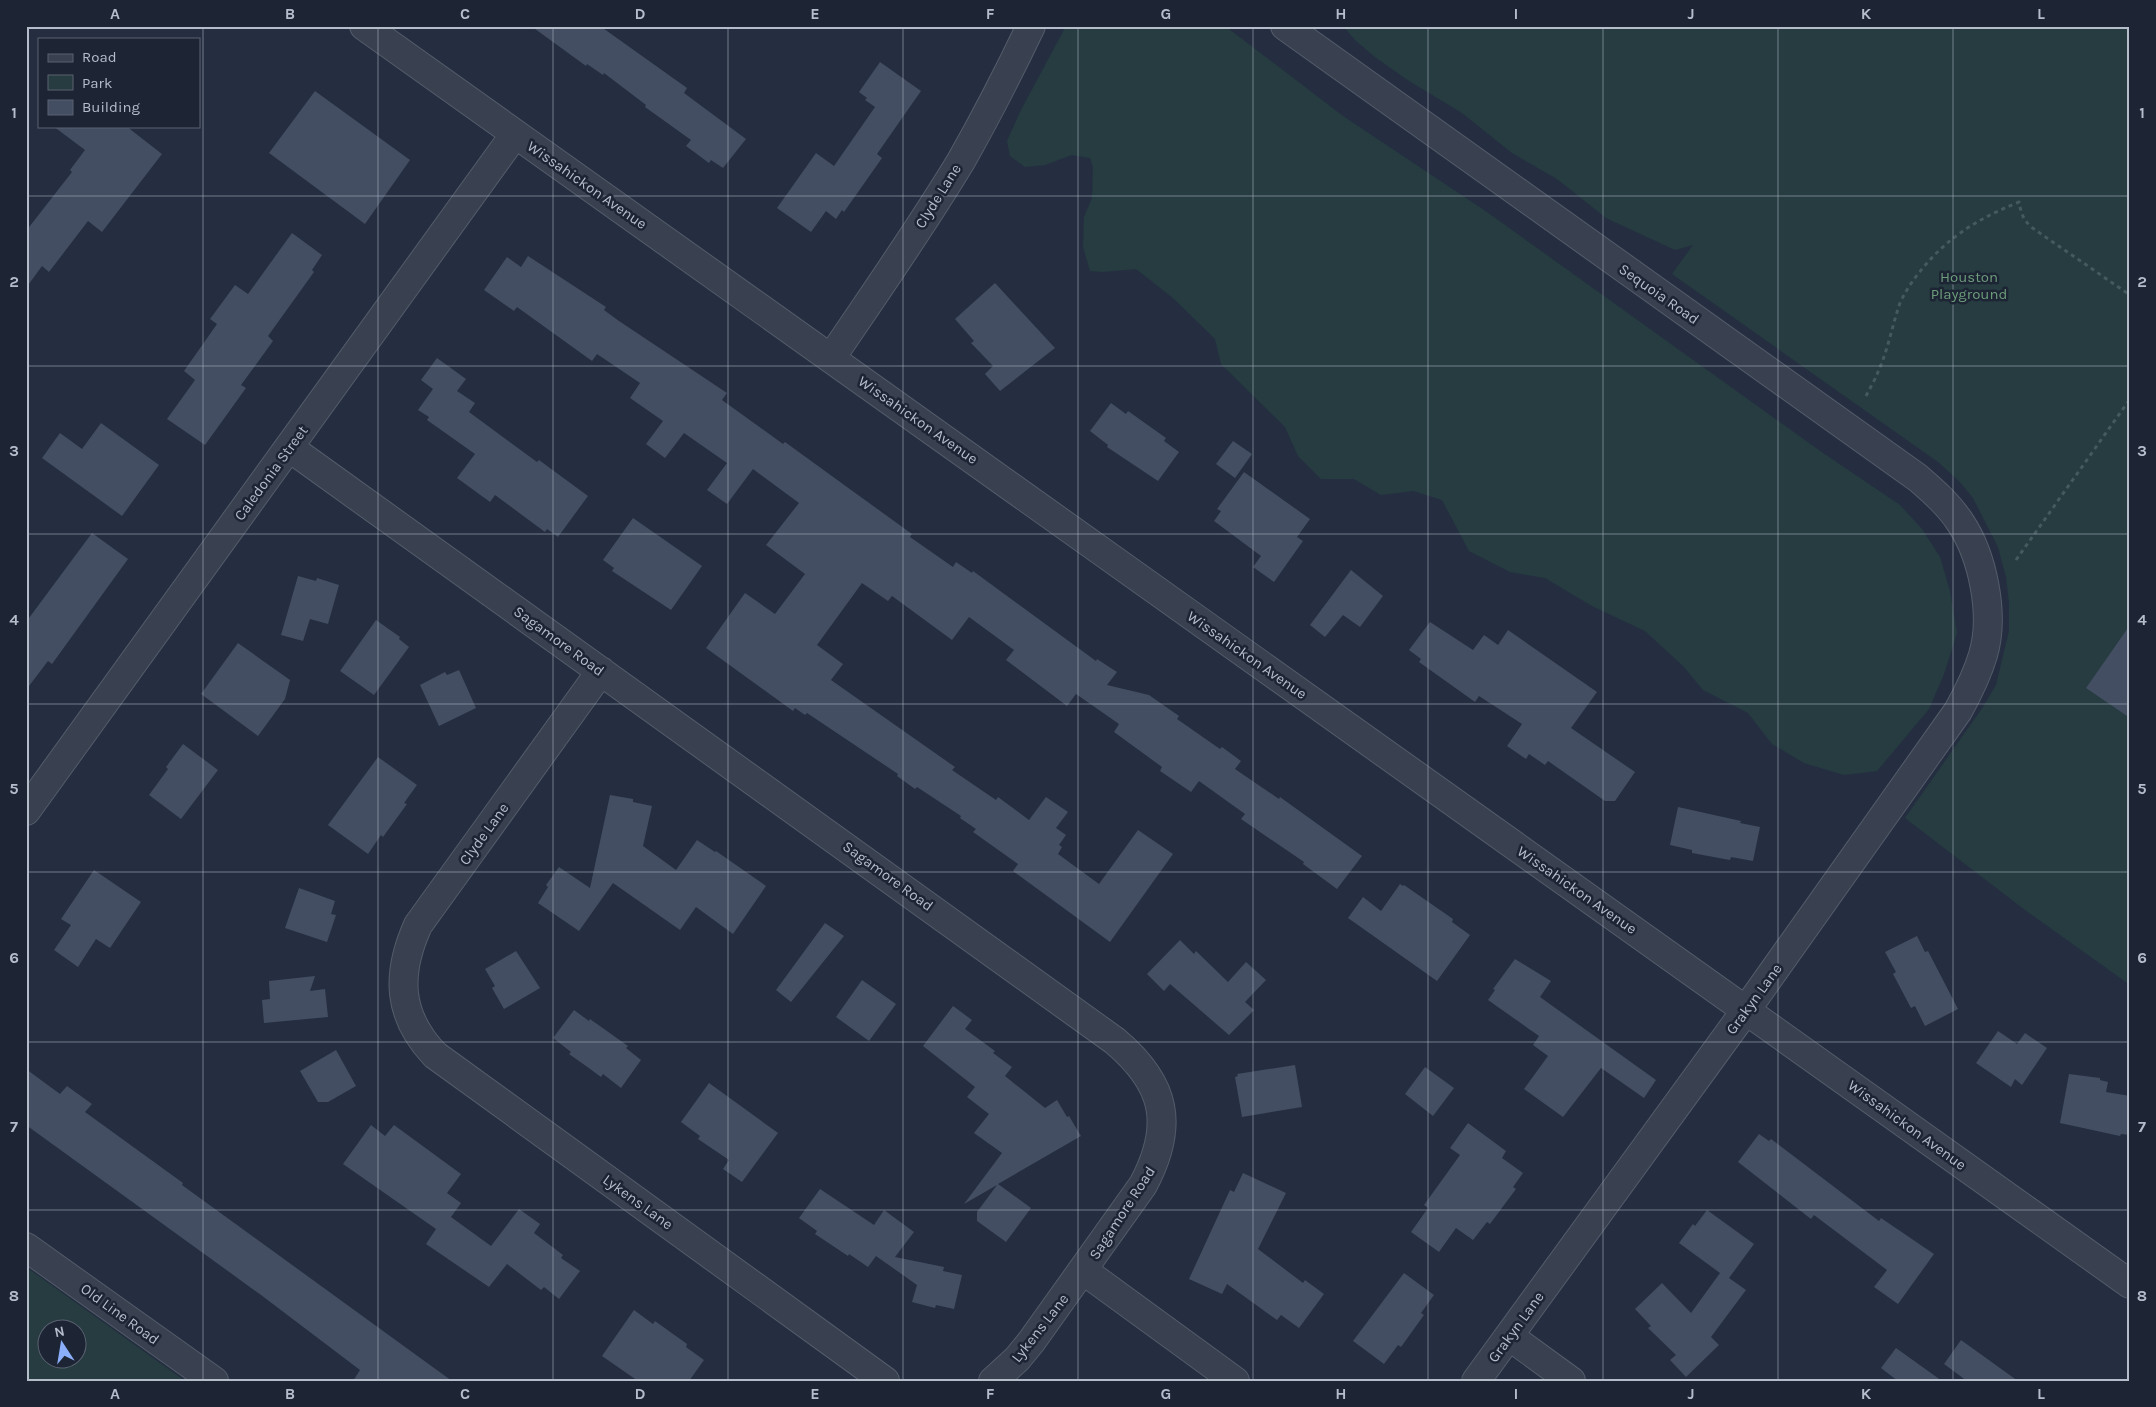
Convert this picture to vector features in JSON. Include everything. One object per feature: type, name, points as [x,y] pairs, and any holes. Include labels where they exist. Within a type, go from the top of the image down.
[{"type":"street","name":"Wissahickon Avenue","points":[[364,26],[2130,1284]]},
{"type":"street","name":"Clyde Lane","points":[[831,358],[957,167],[998,94],[1031,26]]},
{"type":"street","name":"Sequoia Road","points":[[1285,26],[1918,478],[1941,498],[1960,522],[1981,569],[1986,598]]},
{"type":"street","name":"Caledonia Street","points":[[26,811],[515,134]]},
{"type":"street","name":"Sagamore Road","points":[[290,448],[962,929],[1134,1057],[1148,1075],[1158,1094],[1162,1117],[1161,1138],[1155,1163],[1143,1185],[1084,1271],[1235,1381]]},
{"type":"street","name":"Grakyn Lane","points":[[1476,1381],[1746,1010],[1958,711],[1973,682],[1984,653],[1988,629],[1986,598]]},
{"type":"street","name":"Clyde Lane","points":[[407,1010],[403,988],[404,967],[409,945],[418,925],[601,671]]},
{"type":"street","name":"Lykens Lane","points":[[407,1010],[423,1043],[435,1055],[885,1381]]},
{"type":"street","name":"Old Line Road","points":[[26,1247],[214,1381]]},
{"type":"street","name":"Lykens Lane","points":[[992,1381],[1018,1359],[1084,1271]]},
{"type":"street","points":[[1509,1336],[1571,1381]]},
{"type":"path","points":[[1866,396],[1879,372],[1900,303],[1908,288],[1932,257],[1949,240],[1968,226],[1996,211],[2019,202],[2025,221],[2130,295]]},
{"type":"path","points":[[2016,560],[2130,399]]},
{"type":"green space","points":[[1066,26],[1225,26],[1343,116],[1484,210],[1823,453],[1900,505],[1922,529],[1940,557],[1950,591],[1957,633],[1944,674],[1929,709],[1877,771],[1844,775],[1804,763],[1772,744],[1748,713],[1703,690],[1683,666],[1645,631],[1592,606],[1545,578],[1510,572],[1469,551],[1442,500],[1413,491],[1381,495],[1354,479],[1321,479],[1298,456],[1285,427],[1221,364],[1215,339],[1173,298],[1136,269],[1103,272],[1090,271],[1083,247],[1084,217],[1092,198],[1093,167],[1090,158],[1072,155],[1045,165],[1025,167],[1010,156],[1007,141],[1020,112]]},
{"type":"green space","name":"Houston Playground","points":[[1343,26],[2130,26],[2130,985],[2025,910],[1905,818],[1983,707],[1996,685],[2009,631],[2009,603],[2006,577],[1998,547],[1973,498],[1959,481],[1938,462],[1672,274],[1693,245],[1675,250],[1606,218],[1557,179],[1512,153],[1462,113],[1406,79],[1375,57],[1356,41]]},
{"type":"green space","points":[[26,1267],[185,1381],[26,1381]]},
{"type":"building","points":[[531,26],[600,26],[687,88],[684,93],[746,139],[723,168],[711,160],[709,163],[686,146],[691,140],[645,107],[646,105],[604,73],[603,75],[587,64],[586,66]]},
{"type":"building","points":[[880,62],[921,91],[877,154],[882,158],[844,212],[842,210],[836,219],[826,211],[811,232],[777,208],[816,153],[834,166],[875,107],[865,100],[867,98],[859,92]]},
{"type":"building","points":[[315,91],[410,160],[365,224],[269,153]]},
{"type":"building","points":[[56,128],[129,128],[162,154],[102,232],[88,221],[49,272],[42,266],[26,288],[26,231],[72,172],[70,170],[85,150]]},
{"type":"building","points":[[292,233],[322,255],[312,270],[314,272],[268,336],[273,341],[241,385],[246,388],[205,445],[167,419],[195,380],[184,371],[217,324],[210,319],[235,285],[248,294]]},
{"type":"building","points":[[528,256],[606,307],[604,310],[619,321],[727,393],[722,400],[783,444],[785,442],[912,534],[910,537],[953,567],[956,562],[972,573],[973,571],[1096,661],[1097,659],[1117,672],[1107,685],[1149,695],[1179,716],[1177,719],[1241,761],[1235,769],[1279,799],[1280,797],[1362,856],[1337,889],[1303,864],[1304,862],[1241,819],[1245,814],[1199,781],[1191,792],[1160,771],[1162,767],[1114,732],[1119,724],[1076,694],[1067,706],[1006,660],[1014,650],[969,617],[952,640],[892,596],[888,601],[862,583],[817,645],[843,664],[831,680],[955,767],[952,770],[996,800],[998,797],[1029,820],[1046,797],[1068,812],[1056,828],[1066,835],[1059,845],[1062,847],[1058,854],[1099,884],[1138,830],[1173,854],[1110,942],[1013,871],[1018,864],[973,832],[976,829],[960,818],[961,816],[917,787],[915,789],[897,776],[898,774],[807,713],[805,715],[795,708],[793,711],[706,648],[745,593],[775,614],[805,574],[766,545],[799,503],[753,469],[727,504],[707,490],[727,463],[684,433],[665,458],[646,444],[663,421],[630,398],[640,383],[597,354],[592,361],[517,307],[514,311],[484,290],[507,257],[521,267]]},
{"type":"building","points":[[995,283],[1055,348],[1000,391],[985,374],[993,366],[971,343],[974,341],[955,319]]},
{"type":"building","points":[[437,358],[466,379],[457,391],[475,403],[469,412],[537,462],[539,460],[588,496],[558,537],[547,529],[545,532],[495,495],[490,502],[457,478],[475,454],[427,420],[429,417],[418,410],[433,389],[421,380]]},
{"type":"building","points":[[1111,403],[1126,414],[1128,411],[1166,438],[1164,441],[1179,452],[1158,481],[1107,447],[1108,445],[1090,431]]},
{"type":"building","points":[[101,423],[159,465],[122,516],[42,458],[60,433],[82,449]]},
{"type":"building","points":[[1233,441],[1252,454],[1235,478],[1216,464]]},
{"type":"building","points":[[1244,472],[1310,519],[1297,537],[1303,541],[1274,582],[1253,567],[1261,556],[1214,521],[1221,511],[1217,509]]},
{"type":"building","points":[[633,518],[702,566],[671,610],[612,571],[614,568],[603,560]]},
{"type":"building","points":[[92,533],[128,559],[52,664],[48,661],[26,690],[26,622]]},
{"type":"building","points":[[1351,570],[1383,596],[1360,627],[1343,615],[1325,637],[1310,625]]},
{"type":"building","points":[[298,576],[316,581],[317,578],[339,585],[328,624],[310,619],[303,641],[281,635]]},
{"type":"building","points":[[376,620],[400,637],[399,639],[409,647],[374,695],[340,671]]},
{"type":"building","points":[[1430,622],[1473,650],[1484,635],[1498,645],[1508,630],[1597,692],[1571,728],[1635,772],[1615,801],[1605,801],[1548,761],[1545,765],[1529,754],[1526,759],[1507,746],[1522,724],[1479,696],[1475,702],[1419,662],[1421,659],[1409,650]]},
{"type":"building","points":[[2130,625],[2130,718],[2086,688]]},
{"type":"building","points":[[238,643],[290,680],[285,699],[258,736],[201,694]]},
{"type":"building","points":[[459,670],[476,708],[439,726],[420,685],[445,672],[447,675]]},
{"type":"building","points":[[183,744],[218,770],[181,819],[149,795]]},
{"type":"building","points":[[378,757],[417,785],[404,803],[407,804],[368,854],[328,825]]},
{"type":"building","points":[[610,795],[633,799],[633,802],[652,806],[643,846],[676,870],[697,840],[766,886],[733,934],[696,907],[680,930],[613,883],[579,931],[538,903],[548,887],[546,885],[559,867],[590,888]]},
{"type":"building","points":[[1678,807],[1760,827],[1753,861],[1731,857],[1730,860],[1692,853],[1692,850],[1670,845]]},
{"type":"building","points":[[94,870],[141,902],[110,948],[96,939],[78,967],[54,950],[71,925],[61,919]]},
{"type":"building","points":[[1400,884],[1453,919],[1452,922],[1470,935],[1437,981],[1348,918],[1363,897],[1381,911]]},
{"type":"building","points":[[299,888],[335,901],[331,914],[336,915],[327,942],[285,928]]},
{"type":"building","points":[[825,923],[844,936],[791,1002],[776,990]]},
{"type":"building","points":[[1917,936],[1925,952],[1928,951],[1958,1009],[1925,1026],[1915,1006],[1911,1008],[1893,974],[1896,972],[1885,952]]},
{"type":"building","points":[[1180,940],[1194,954],[1196,951],[1228,982],[1246,962],[1266,980],[1245,1002],[1254,1010],[1229,1035],[1170,984],[1164,991],[1147,974]]},
{"type":"building","points":[[516,951],[540,988],[504,1009],[492,988],[495,986],[485,969]]},
{"type":"building","points":[[1515,959],[1551,981],[1540,997],[1656,1080],[1644,1098],[1601,1068],[1563,1117],[1524,1089],[1548,1056],[1533,1045],[1539,1036],[1488,1000],[1495,990],[1493,989]]},
{"type":"building","points":[[315,976],[310,991],[325,989],[328,1017],[264,1023],[262,1000],[270,999],[269,981]]},
{"type":"building","points":[[862,980],[896,1004],[869,1041],[836,1017]]},
{"type":"building","points":[[953,1006],[972,1020],[965,1029],[995,1051],[993,1053],[1012,1067],[1005,1076],[1045,1108],[1057,1100],[1081,1136],[998,1184],[1031,1208],[1006,1242],[977,1221],[977,1212],[997,1185],[964,1204],[1002,1153],[974,1133],[989,1114],[967,1097],[975,1087],[923,1046]]},
{"type":"building","points":[[574,1010],[628,1046],[626,1048],[641,1060],[621,1088],[603,1074],[601,1077],[569,1054],[571,1052],[553,1038]]},
{"type":"building","points":[[1998,1031],[2017,1044],[2025,1033],[2047,1048],[2022,1085],[2015,1079],[2011,1087],[1976,1063]]},
{"type":"building","points":[[336,1050],[356,1086],[328,1102],[318,1102],[300,1071]]},
{"type":"building","points":[[1295,1065],[1302,1107],[1242,1117],[1235,1077],[1238,1076],[1237,1074]]},
{"type":"building","points":[[1425,1067],[1454,1088],[1433,1116],[1405,1094]]},
{"type":"building","points":[[26,1069],[60,1094],[67,1086],[92,1104],[85,1112],[183,1183],[182,1185],[452,1381],[353,1381],[360,1370],[261,1295],[26,1125]]},
{"type":"building","points":[[2069,1074],[2100,1078],[2100,1080],[2108,1082],[2106,1092],[2130,1096],[2130,1135],[2121,1134],[2120,1136],[2060,1123]]},
{"type":"building","points":[[709,1083],[778,1133],[742,1182],[723,1169],[729,1160],[698,1139],[700,1136],[681,1122]]},
{"type":"building","points":[[1468,1123],[1506,1151],[1502,1158],[1523,1173],[1513,1187],[1516,1189],[1490,1224],[1487,1222],[1473,1240],[1456,1228],[1439,1252],[1411,1232],[1428,1208],[1424,1205],[1460,1155],[1450,1148]]},
{"type":"building","points":[[371,1125],[385,1136],[394,1125],[461,1174],[447,1193],[461,1203],[451,1217],[491,1246],[519,1209],[540,1224],[534,1233],[563,1255],[561,1258],[580,1271],[559,1299],[544,1287],[541,1290],[507,1264],[489,1287],[426,1244],[436,1229],[343,1164]]},
{"type":"building","points":[[1759,1134],[1769,1141],[1771,1139],[1879,1221],[1881,1218],[1934,1254],[1898,1304],[1874,1287],[1887,1270],[1814,1215],[1811,1219],[1738,1162]]},
{"type":"building","points":[[1243,1173],[1286,1193],[1258,1249],[1303,1283],[1305,1280],[1324,1294],[1299,1328],[1281,1315],[1277,1320],[1227,1284],[1222,1294],[1189,1279],[1230,1190],[1234,1192]]},
{"type":"building","points":[[820,1189],[874,1225],[884,1210],[914,1232],[895,1257],[944,1267],[943,1271],[962,1275],[954,1309],[936,1305],[935,1308],[912,1302],[917,1285],[876,1256],[868,1267],[815,1234],[817,1231],[799,1218]]},
{"type":"building","points":[[1707,1210],[1754,1244],[1729,1278],[1746,1290],[1711,1337],[1719,1345],[1686,1377],[1670,1360],[1676,1355],[1648,1328],[1651,1326],[1635,1309],[1662,1283],[1691,1313],[1720,1273],[1679,1243],[1693,1224],[1695,1226]]},
{"type":"building","points":[[1404,1273],[1434,1295],[1421,1313],[1424,1315],[1401,1347],[1398,1345],[1384,1364],[1353,1341]]},
{"type":"building","points":[[634,1310],[653,1324],[655,1321],[687,1344],[686,1347],[704,1360],[689,1381],[638,1381],[602,1356]]},
{"type":"building","points":[[1961,1340],[2018,1381],[1967,1381],[1944,1364]]},
{"type":"building","points":[[1896,1348],[1942,1381],[1898,1381],[1881,1368]]}]
